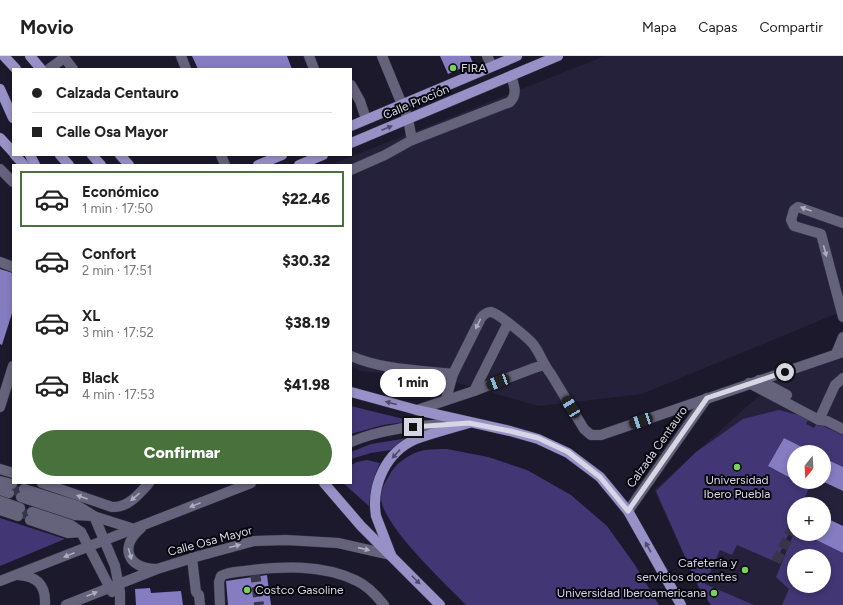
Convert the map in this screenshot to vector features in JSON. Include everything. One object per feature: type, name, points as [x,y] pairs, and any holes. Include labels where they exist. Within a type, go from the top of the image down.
[{"type":"main road","points":[[4,56],[15,68]]},
{"type":"main road","points":[[30,56],[40,68]]},
{"type":"main road","name":"Calle Proción","points":[[352,126],[517,56]]},
{"type":"main road","name":"Calle Proción","points":[[352,143],[511,76],[539,60],[558,56]]},
{"type":"main road","points":[[0,86],[12,100]]},
{"type":"main road","points":[[0,89],[12,116]]},
{"type":"main road","points":[[0,138],[12,151]]},
{"type":"main road","points":[[16,156],[23,164]]},
{"type":"main road","points":[[61,156],[68,164]]},
{"type":"main road","points":[[93,156],[100,164]]},
{"type":"main road","points":[[121,156],[128,164]]},
{"type":"main road","points":[[260,164],[280,156]]},
{"type":"main road","points":[[302,164],[321,156]]},
{"type":"main road","points":[[352,387],[367,397]]},
{"type":"main road","points":[[352,392],[469,423],[538,438],[568,452],[600,477],[628,511],[681,605]]},
{"type":"main road","points":[[391,555],[376,516],[375,509],[377,482],[385,465],[401,448],[415,440],[469,423]]},
{"type":"main road","points":[[325,484],[362,526],[440,605]]},
{"type":"street","points":[[181,56],[186,68]]},
{"type":"street","points":[[309,56],[314,68]]},
{"type":"street","points":[[382,56],[408,119],[412,140]]},
{"type":"street","points":[[488,56],[492,66]]},
{"type":"street","points":[[50,68],[64,57],[72,68]]},
{"type":"street","points":[[352,170],[412,140],[510,102],[514,98],[515,94],[511,76]]},
{"type":"street","points":[[352,87],[360,101],[366,119]]},
{"type":"street","points":[[0,169],[12,181]]},
{"type":"street","points":[[842,311],[821,234],[794,226],[791,220],[794,210],[798,207],[843,223]]},
{"type":"street","points":[[0,262],[12,267]]},
{"type":"street","points":[[417,410],[446,399],[474,391],[534,368],[544,366],[534,345],[508,323],[494,313],[489,312],[484,314],[481,318],[453,374],[446,399]]},
{"type":"street","points":[[474,391],[508,323]]},
{"type":"street","points":[[840,353],[843,337]]},
{"type":"street","name":"Calzada Centauro","points":[[544,366],[551,374],[584,429],[591,435],[601,435],[840,353]]},
{"type":"street","points":[[352,356],[370,363],[389,367],[453,374]]},
{"type":"street","points":[[0,406],[12,369]]},
{"type":"street","points":[[822,418],[835,386],[843,378]]},
{"type":"street","points":[[754,382],[843,429]]},
{"type":"street","name":"Calzada Centauro","points":[[628,511],[707,398]]},
{"type":"street","points":[[352,442],[362,437],[398,428],[469,423]]},
{"type":"street","points":[[0,469],[12,473]]},
{"type":"street","points":[[0,481],[8,489]]},
{"type":"street","points":[[45,484],[112,507],[119,507],[126,505],[148,484]]},
{"type":"street","points":[[0,581],[144,526],[233,487],[246,484]]},
{"type":"street","points":[[0,486],[8,489]]},
{"type":"street","points":[[23,493],[134,529]]},
{"type":"street","points":[[0,501],[19,512]]},
{"type":"street","points":[[0,505],[19,512]]},
{"type":"street","points":[[0,510],[19,512]]},
{"type":"street","points":[[31,516],[68,533],[81,532],[88,547],[114,586],[120,604]]},
{"type":"street","points":[[94,516],[115,566],[114,586]]},
{"type":"street","points":[[144,526],[132,537],[128,546],[129,555],[131,560],[136,564],[147,568],[158,569]]},
{"type":"street","name":"Calle Osa Mayor","points":[[66,605],[158,569],[254,541],[286,540],[338,543],[391,555]]},
{"type":"street","points":[[195,557],[196,592],[200,600]]},
{"type":"street","points":[[220,605],[219,582],[221,576],[226,573],[285,567],[324,570],[356,580],[366,586],[384,605]]},
{"type":"street","points":[[18,575],[28,576],[38,582],[44,591],[46,605]]},
{"type":"shaded area","points":[[605,56],[843,56],[843,311],[642,394],[539,406],[447,380],[360,371],[352,367],[352,164],[333,164]]},
{"type":"shaded area","name":"Universidad Ibero Puebla","points":[[843,354],[843,605],[711,605],[698,586],[654,490],[780,377]]},
{"type":"shaded area","points":[[352,406],[412,421],[383,425],[352,434]]},
{"type":"shaded area","points":[[779,410],[809,418],[806,424],[814,428],[817,423],[843,435],[843,467],[831,461],[831,445],[798,445],[784,438],[769,467],[787,476],[787,489],[809,489],[805,497],[787,497],[787,538],[776,562],[737,545],[732,555],[720,550],[705,584],[754,605],[711,605],[698,586],[656,491],[696,452],[743,419]]},
{"type":"shaded area","points":[[408,438],[391,450],[371,453],[352,459],[352,452],[371,444]]},
{"type":"shaded area","points":[[430,449],[447,449],[488,457],[527,470],[571,495],[607,526],[635,565],[659,605],[466,605],[404,539],[385,511],[381,499],[382,490],[386,481],[395,467],[404,459],[420,451]]},
{"type":"shaded area","points":[[367,460],[380,463],[373,484],[369,506],[344,484],[352,484],[352,464]]},
{"type":"shaded area","points":[[0,518],[65,539],[0,566]]},
{"type":"shaded area","points":[[791,541],[818,541],[843,553],[843,605],[782,605],[787,593],[831,593],[831,549],[787,549]]},
{"type":"shaded area","points":[[787,550],[787,587],[776,577]]},
{"type":"building","points":[[192,56],[287,56],[292,68],[198,68]]},
{"type":"building","name":"FIRA","points":[[440,56],[470,56],[473,63],[448,74]]},
{"type":"building","points":[[0,269],[12,273],[12,313],[2,345],[0,344]]},
{"type":"building","points":[[784,438],[798,445],[787,445],[787,476],[768,466]]},
{"type":"building","points":[[831,461],[843,467],[843,491],[831,485]]},
{"type":"building","points":[[831,520],[843,526],[843,553],[818,541],[831,541]]},
{"type":"building","name":"Costco Gasoline","points":[[267,575],[271,605],[228,605],[226,581]]},
{"type":"building","points":[[150,588],[151,593],[181,591],[183,605],[136,605],[135,589]]},
{"type":"tunnel","points":[[11,489],[23,493]]},
{"type":"tunnel","points":[[19,512],[31,516]]},
{"type":"tunnel","points":[[776,562],[787,540]]},
{"type":"tunnel","points":[[255,572],[259,605]]},
{"type":"place","name":"FIRA","points":[[453,68]]},
{"type":"place","name":"Universidad Ibero Puebla","points":[[737,467]]},
{"type":"place","name":"Cafetería y servicios docentes","points":[[745,570]]},
{"type":"place","name":"Costco Gasoline","points":[[247,590]]},
{"type":"place","name":"Universidad Iberoamericana","points":[[714,593]]},
{"type":"route","points":[[413,427],[469,423],[538,438],[568,452],[600,477],[628,511],[707,398],[785,372]]}]
